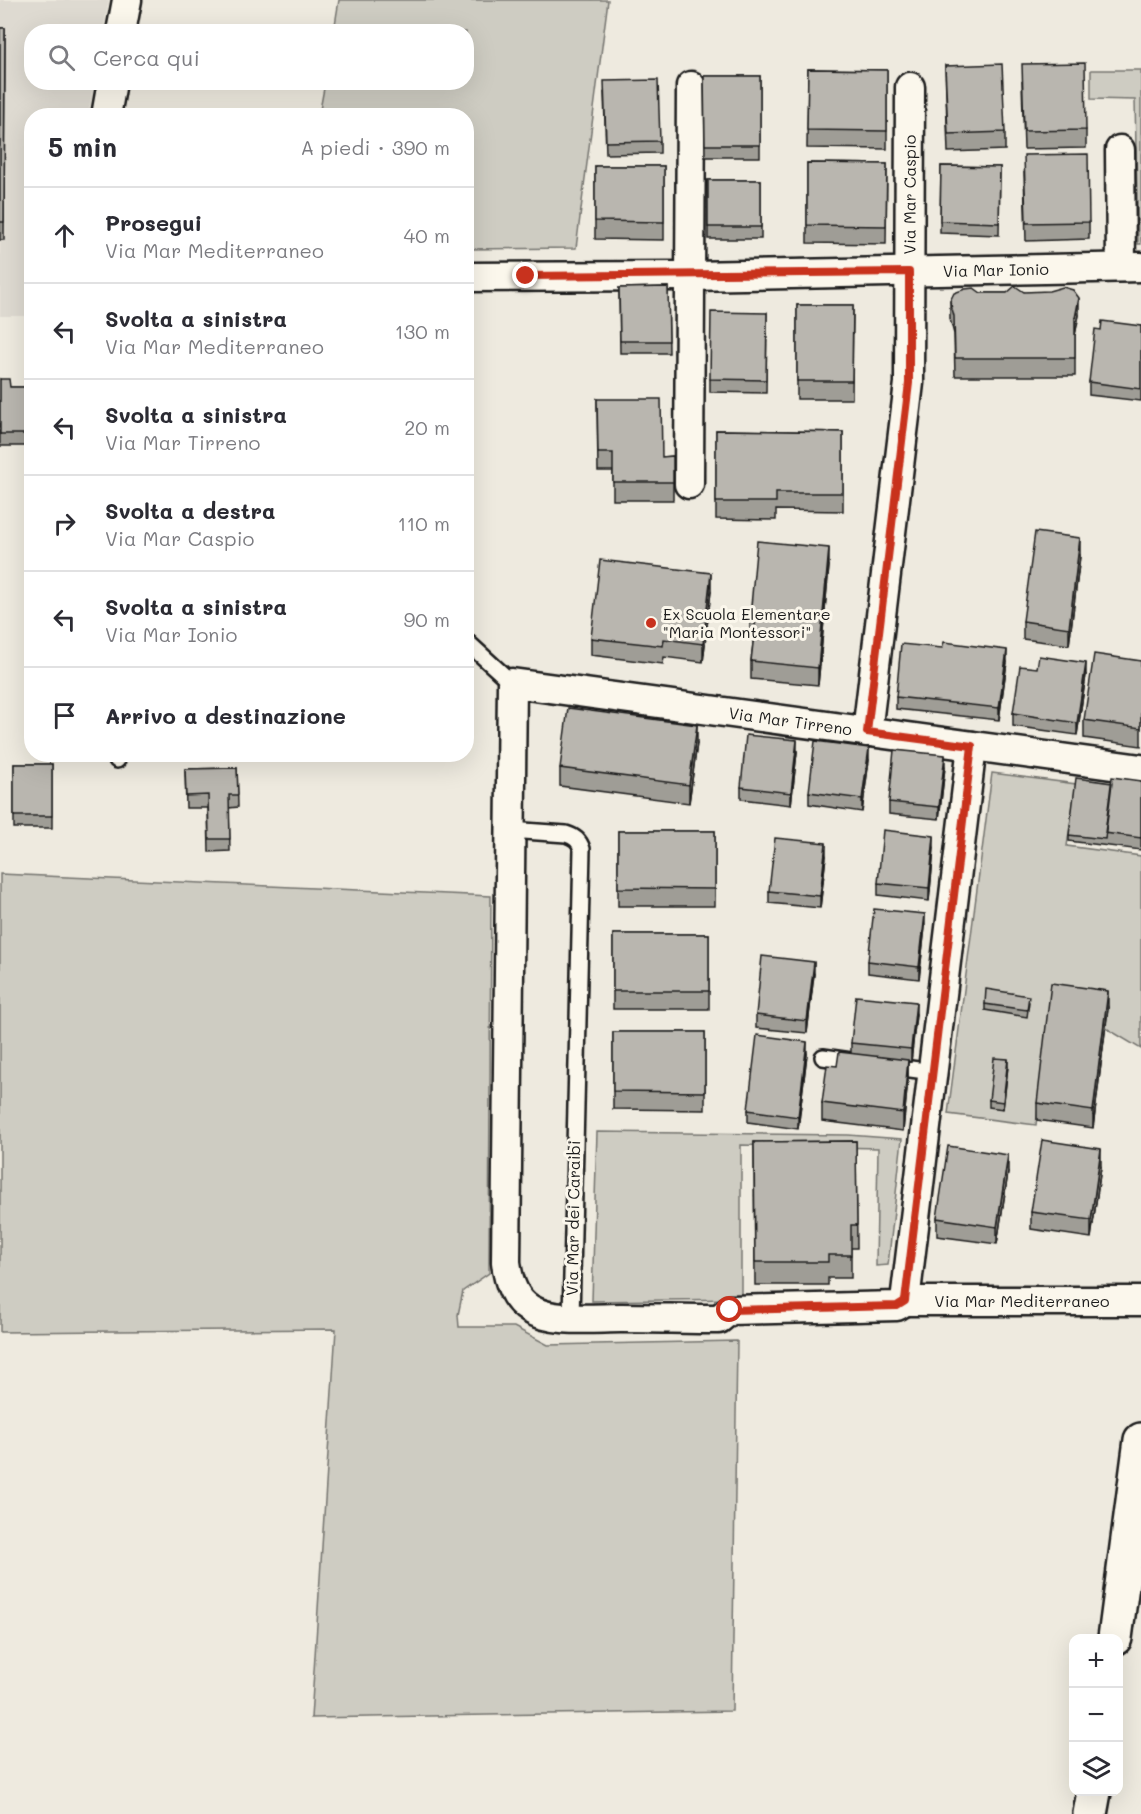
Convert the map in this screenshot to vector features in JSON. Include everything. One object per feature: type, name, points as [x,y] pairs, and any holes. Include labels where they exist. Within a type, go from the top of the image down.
[{"type":"main road","points":[[1116,1634],[1141,1440]]},
{"type":"main road","points":[[1090,1814],[1093,1796]]},
{"type":"street","points":[[122,24],[127,0]]},
{"type":"street","points":[[689,484],[691,87]]},
{"type":"street","name":"Via Mar Caspio","points":[[867,732],[909,383],[910,87]]},
{"type":"street","points":[[107,108],[111,90]]},
{"type":"street","name":"Via Mar Ionio","points":[[474,277],[691,276],[1131,267],[1120,150]]},
{"type":"street","name":"Via Mar Tirreno","points":[[512,683],[1141,769]]},
{"type":"street","name":"Via Mar dei Caraibi","points":[[512,683],[507,1275],[510,1286],[524,1305],[532,1311],[544,1316],[571,1318]]},
{"type":"street","points":[[905,1301],[972,746]]},
{"type":"street","name":"Via Mar Mediterraneo","points":[[571,1318],[719,1319],[730,1310],[897,1306],[905,1301],[1141,1301]]},
{"type":"lane","points":[[474,648],[512,683]]},
{"type":"lane","name":"Via Mar dei Caraibi","points":[[510,830],[566,834],[575,837],[582,849],[571,1318]]},
{"type":"lane","points":[[823,1057],[933,1072]]},
{"type":"shaded area","points":[[0,0],[109,0],[104,24],[24,24],[24,90],[93,90],[89,108],[24,108],[24,316],[0,316]]},
{"type":"shaded area","points":[[339,0],[608,0],[576,248],[474,249],[474,108],[320,108],[324,90],[474,90],[474,24],[335,24]]},
{"type":"shaded area","points":[[1091,70],[1141,70],[1141,244],[1138,244],[1135,100],[1091,99]]},
{"type":"shaded area","points":[[992,773],[1076,784],[1067,846],[1141,856],[1141,1049],[1106,1028],[1108,1008],[1051,1001],[1036,1125],[948,1114]]},
{"type":"shaded area","points":[[0,874],[491,896],[489,1273],[463,1291],[458,1315],[459,1327],[514,1327],[548,1345],[737,1341],[732,1711],[311,1718],[336,1329],[0,1332]]},
{"type":"shaded area","points":[[597,1132],[848,1135],[902,1139],[888,1265],[876,1266],[878,1148],[741,1145],[741,1299],[592,1301]]},
{"type":"building","points":[[0,28],[5,28],[4,222],[0,222]]},
{"type":"building","points":[[1085,63],[1086,130],[1024,131],[1022,64]]},
{"type":"building","points":[[1002,64],[1005,132],[948,134],[945,66]]},
{"type":"building","points":[[808,69],[887,70],[887,131],[807,130]]},
{"type":"building","points":[[704,76],[760,76],[760,145],[705,145]]},
{"type":"building","points":[[658,80],[660,141],[606,142],[604,81]]},
{"type":"building","points":[[1088,154],[1089,222],[1026,223],[1024,155]]},
{"type":"building","points":[[807,163],[887,164],[886,226],[807,225]]},
{"type":"building","points":[[595,166],[664,166],[664,222],[595,221]]},
{"type":"building","points":[[941,166],[1000,167],[999,223],[940,221]]},
{"type":"building","points":[[708,180],[761,180],[761,227],[708,227]]},
{"type":"building","points":[[1015,286],[1024,292],[1049,291],[1063,287],[1073,290],[1079,298],[1075,318],[1075,358],[955,358],[954,316],[950,301],[954,293],[974,288],[981,293],[1007,293]]},
{"type":"building","points":[[668,287],[669,341],[620,341],[619,288]]},
{"type":"building","points":[[797,305],[853,305],[852,381],[797,381]]},
{"type":"building","points":[[711,312],[767,313],[766,380],[710,379]]},
{"type":"building","points":[[1102,321],[1141,326],[1141,389],[1089,382],[1095,329],[1101,330]]},
{"type":"building","points":[[0,379],[9,379],[10,387],[24,387],[24,434],[0,434]]},
{"type":"building","points":[[597,399],[661,399],[662,457],[673,456],[673,482],[613,482],[613,453],[598,453]]},
{"type":"building","points":[[716,430],[843,432],[843,493],[776,493],[776,502],[716,502]]},
{"type":"building","points":[[1035,532],[1080,538],[1069,628],[1023,621]]},
{"type":"building","points":[[757,541],[829,548],[818,668],[751,661],[756,617],[750,617]]},
{"type":"building","name":"Ex Scuola Elementare \"Maria Montessori\"","points":[[600,560],[711,573],[703,644],[664,639],[663,646],[591,638]]},
{"type":"building","points":[[944,642],[1007,650],[999,708],[896,697],[901,644],[942,648]]},
{"type":"building","points":[[1094,654],[1141,661],[1141,728],[1084,720]]},
{"type":"building","points":[[1039,656],[1086,663],[1077,723],[1013,713],[1020,666],[1037,668]]},
{"type":"building","points":[[568,708],[697,725],[689,785],[560,768]]},
{"type":"building","points":[[746,735],[797,740],[791,793],[741,787]]},
{"type":"building","points":[[815,741],[869,748],[862,799],[809,792]]},
{"type":"building","points":[[894,750],[945,755],[939,807],[889,802]]},
{"type":"building","points":[[14,764],[52,764],[52,816],[14,816]]},
{"type":"building","points":[[237,768],[238,795],[229,795],[230,839],[209,839],[208,795],[186,796],[185,769]]},
{"type":"building","points":[[1112,777],[1141,781],[1141,838],[1105,833]]},
{"type":"building","points":[[1076,778],[1112,783],[1105,839],[1069,835]]},
{"type":"building","points":[[883,830],[934,836],[929,888],[878,883]]},
{"type":"building","points":[[618,831],[715,831],[715,889],[618,888]]},
{"type":"building","points":[[775,838],[826,843],[820,896],[769,891]]},
{"type":"building","points":[[874,909],[925,914],[919,967],[868,961]]},
{"type":"building","points":[[613,934],[709,934],[709,991],[613,991]]},
{"type":"building","points":[[762,956],[814,962],[807,1021],[756,1015]]},
{"type":"building","points":[[1051,983],[1108,991],[1093,1111],[1037,1103]]},
{"type":"building","points":[[986,989],[1029,996],[1027,1010],[985,1004]]},
{"type":"building","points":[[856,996],[916,1002],[911,1049],[851,1043]]},
{"type":"building","points":[[613,1032],[705,1032],[705,1092],[613,1091]]},
{"type":"building","points":[[757,1035],[807,1042],[798,1117],[748,1110]]},
{"type":"building","points":[[839,1052],[908,1060],[903,1113],[822,1103],[827,1065],[837,1066]]},
{"type":"building","points":[[994,1058],[1008,1059],[1003,1102],[989,1100]]},
{"type":"building","points":[[1042,1140],[1101,1149],[1091,1220],[1031,1212]]},
{"type":"building","points":[[856,1141],[857,1225],[851,1225],[851,1255],[828,1255],[828,1262],[755,1262],[754,1142]]},
{"type":"building","points":[[948,1146],[1008,1155],[997,1227],[937,1218]]},
{"type":"place","name":"Ex Scuola Elementare \"Maria Montessori\"","points":[[651,623]]},
{"type":"route","points":[[526,276],[909,272],[909,383],[867,732],[972,746],[905,1301],[897,1306],[730,1310]]}]
